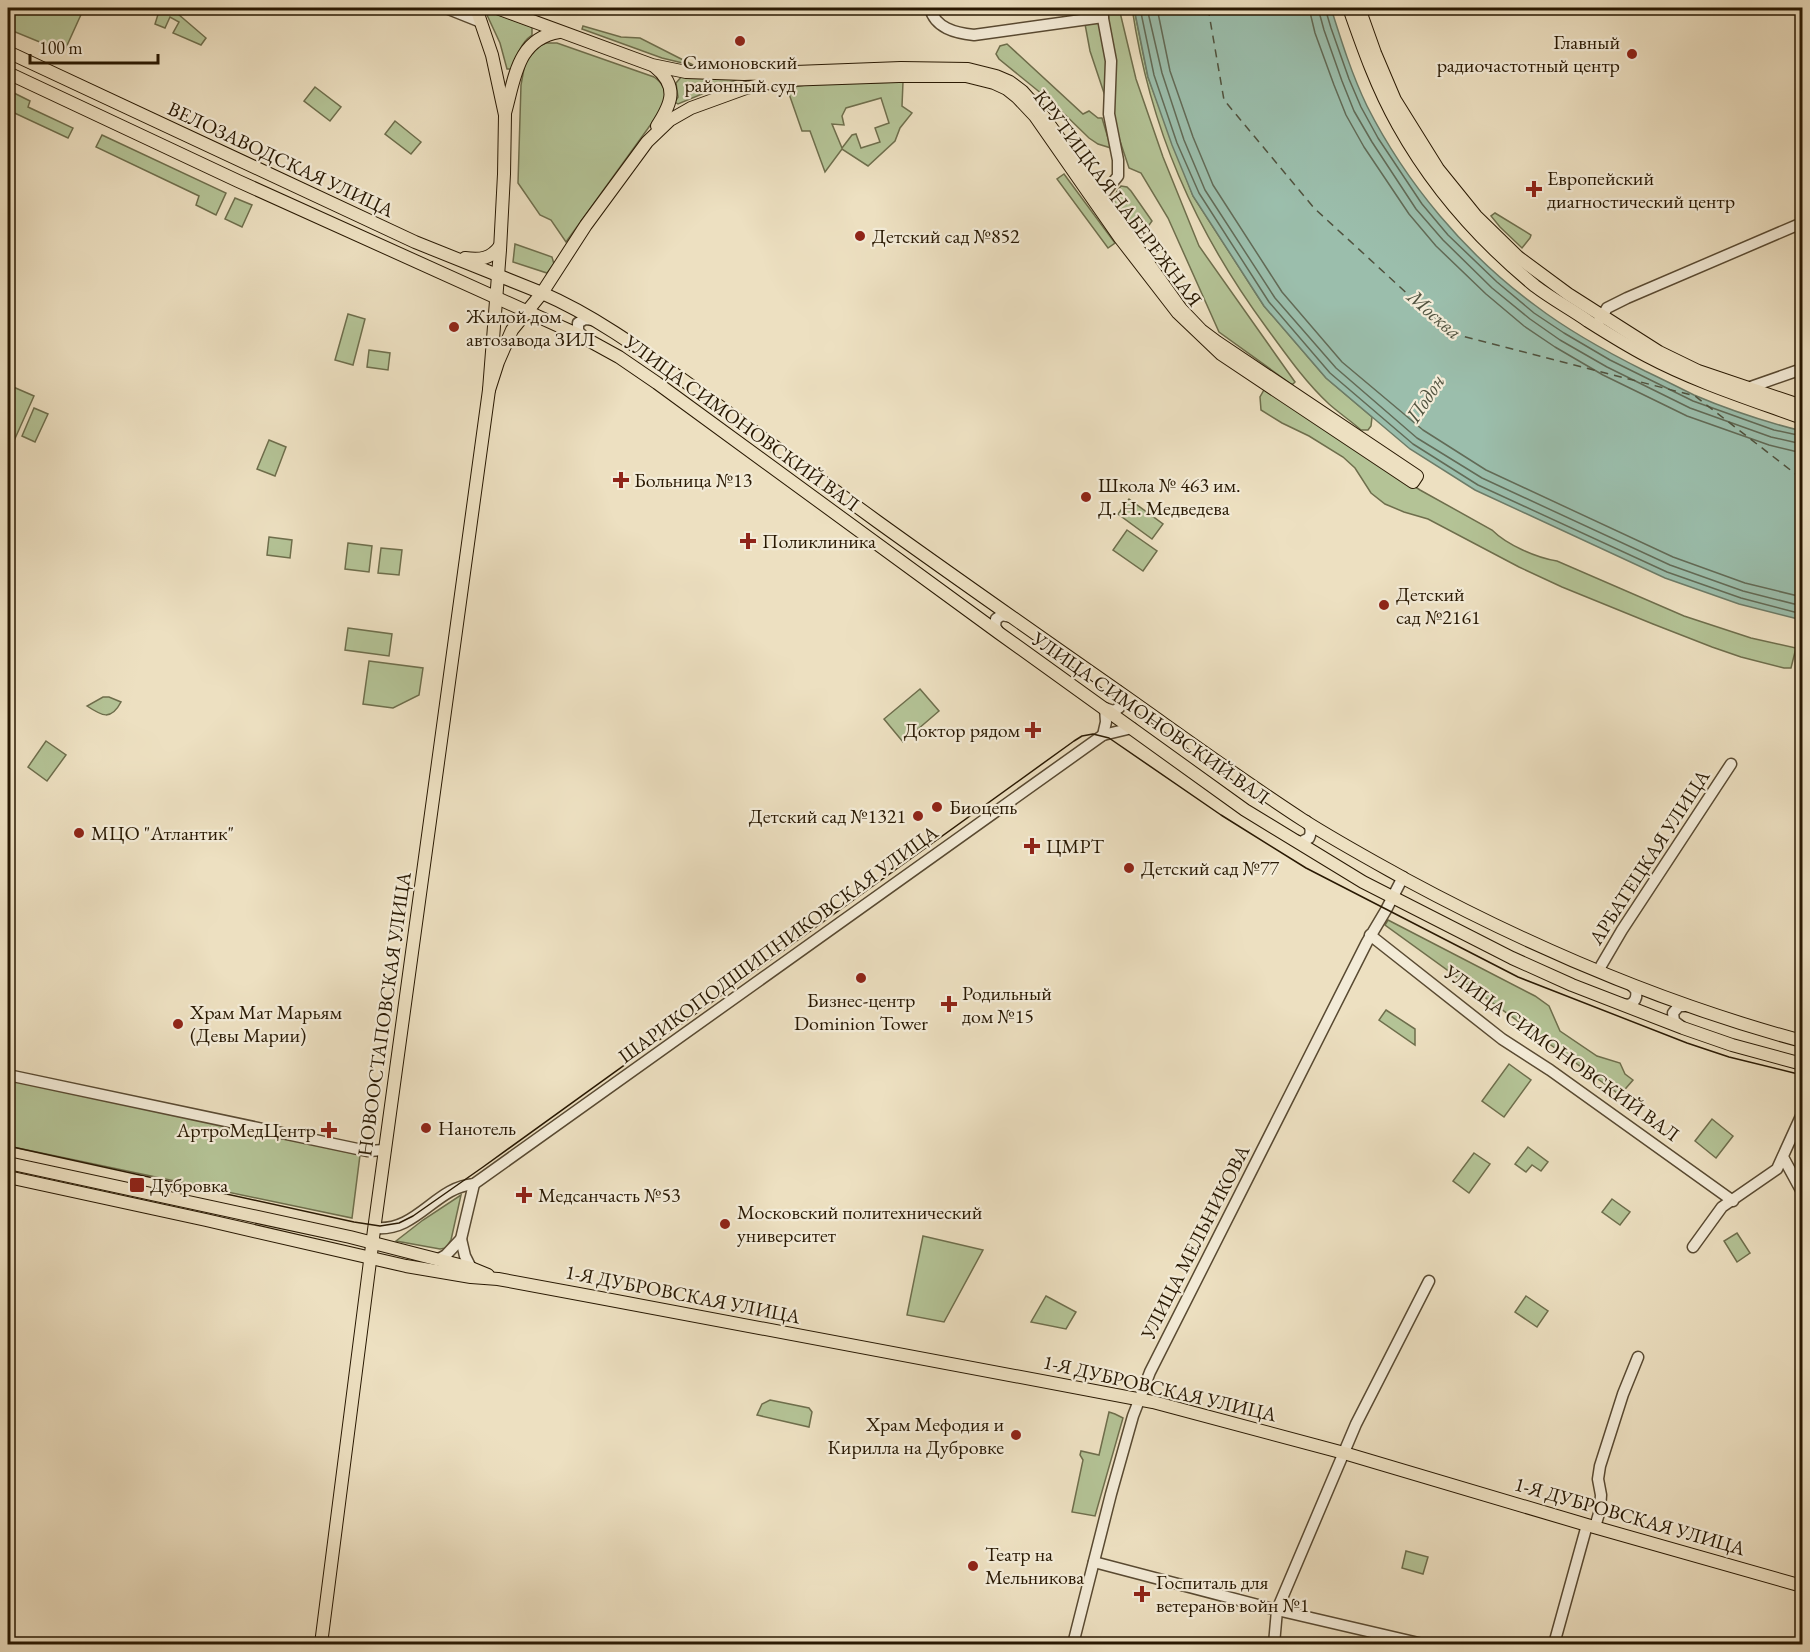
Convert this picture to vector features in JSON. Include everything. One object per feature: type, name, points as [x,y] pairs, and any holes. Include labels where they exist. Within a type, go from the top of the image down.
[{"type":"main road","points":[[476,8],[492,55],[505,115]]},
{"type":"main road","name":"КРУТИЦКАЯ НАБЕРЕЖНАЯ","points":[[497,8],[652,65],[694,74],[943,68],[968,69],[1010,82],[1022,91],[1039,110],[1099,199],[1120,238],[1178,313],[1200,336],[1221,354],[1415,479]]},
{"type":"main road","points":[[1349,8],[1368,62],[1398,124],[1450,203],[1501,257],[1528,279],[1599,321],[1659,352],[1698,370],[1803,406]]},
{"type":"main road","points":[[1359,8],[1395,100],[1438,169],[1476,216],[1518,257],[1648,357],[1697,379],[1803,418]]},
{"type":"main road","points":[[505,115],[519,63],[525,52],[540,38],[561,32]]},
{"type":"main road","name":"ВЕЛОЗАВОДСКАЯ УЛИЦА","points":[[8,52],[415,242],[542,292]]},
{"type":"main road","points":[[646,142],[668,109],[671,99],[670,87],[666,79],[652,65]]},
{"type":"main road","name":"ВЕЛОЗАВОДСКАЯ УЛИЦА","points":[[8,73],[237,181],[527,312]]},
{"type":"main road","name":"КРУТИЦКАЯ НАБЕРЕЖНАЯ","points":[[646,142],[681,113],[746,88],[784,80],[966,76],[994,83],[1017,97],[1035,116],[1099,199]]},
{"type":"main road","name":"НОВООСТАПОВСКАЯ УЛИЦА","points":[[321,1644],[385,1150],[489,390],[500,246],[505,115]]},
{"type":"main road","name":"НОВООСТАПОВСКАЯ УЛИЦА","points":[[489,390],[506,342],[646,142]]},
{"type":"main road","points":[[452,257],[477,260],[486,258],[500,246]]},
{"type":"main road","name":"УЛИЦА СИМОНОВСКИЙ ВАЛ","points":[[542,292],[594,320],[680,378],[1011,617],[1305,821],[1456,907],[1521,939],[1690,1006],[1803,1041]]},
{"type":"main road","name":"УЛИЦА СИМОНОВСКИЙ ВАЛ","points":[[527,312],[584,337],[619,357],[1245,810],[1392,898],[1512,958],[1572,985],[1732,1045],[1803,1064]]},
{"type":"main road","points":[[8,1163],[373,1242]]},
{"type":"main road","points":[[8,1178],[371,1257]]},
{"type":"main road","name":"1-Я ДУБРОВСКАЯ УЛИЦА","points":[[373,1242],[471,1268],[498,1279]]},
{"type":"main road","name":"1-Я ДУБРОВСКАЯ УЛИЦА","points":[[371,1257],[406,1266],[498,1279],[1139,1399],[1344,1453],[1803,1586]]},
{"type":"street","points":[[446,8],[481,22]]},
{"type":"street","points":[[930,8],[937,22],[958,33],[974,35],[1102,12],[1112,61],[1108,114],[1118,160],[1118,176],[1099,199]]},
{"type":"street","points":[[1599,321],[1607,308],[1627,298],[1803,223]]},
{"type":"street","points":[[584,337],[578,331],[578,323],[585,319],[594,320]]},
{"type":"street","points":[[1734,393],[1803,369]]},
{"type":"street","points":[[1787,401],[1778,394],[1776,386],[1790,374]]},
{"type":"street","points":[[999,633],[994,626],[996,620],[1002,615],[1011,617]]},
{"type":"street","points":[[1118,691],[1122,699],[1121,707],[1113,711],[1105,708],[1106,722],[1103,735],[1132,728]]},
{"type":"street","name":"ШАРИКОПОДШИПНИКОВСКАЯ УЛИЦА","points":[[375,1228],[400,1226],[452,1191],[474,1184],[1103,735]]},
{"type":"street","name":"АРБАТЕЦКАЯ УЛИЦА","points":[[1598,971],[1622,930],[1731,764]]},
{"type":"street","points":[[1294,840],[1301,842],[1309,838],[1310,826],[1305,821]]},
{"type":"street","name":"УЛИЦА МЕЛЬНИКОВА","points":[[1073,1644],[1111,1494],[1139,1399],[1150,1372],[1370,935],[1403,877]]},
{"type":"street","name":"УЛИЦА СИМОНОВСКИЙ ВАЛ","points":[[1370,935],[1502,1039],[1557,1074],[1732,1201]]},
{"type":"street","points":[[1622,1004],[1627,1006],[1636,998],[1636,990],[1630,983]]},
{"type":"street","points":[[1683,1028],[1674,1021],[1673,1012],[1679,1006],[1690,1006]]},
{"type":"street","points":[[8,1074],[367,1151],[385,1150]]},
{"type":"street","points":[[1693,1247],[1722,1208],[1777,1169],[1803,1114]]},
{"type":"street","points":[[1783,1157],[1803,1192]]},
{"type":"street","points":[[471,1268],[461,1239],[474,1184]]},
{"type":"street","points":[[439,1259],[461,1239]]},
{"type":"street","points":[[1274,1644],[1277,1610],[1356,1424],[1429,1281]]},
{"type":"street","points":[[1554,1644],[1591,1526],[1601,1503],[1598,1479],[1600,1466],[1623,1394],[1638,1357]]},
{"type":"street","points":[[1094,1562],[1277,1610],[1423,1644]]},
{"type":"shaded area","points":[[8,8],[84,8],[64,52],[8,29]]},
{"type":"shaded area","points":[[160,8],[171,8],[206,38],[201,45],[173,33],[179,22],[170,17],[165,28],[155,24]]},
{"type":"shaded area","points":[[1082,8],[1119,8],[1136,79],[1163,157],[1199,246],[1295,382],[1293,384],[1219,332],[1168,218],[1141,173],[1129,168],[1090,51]]},
{"type":"shaded area","points":[[1132,8],[1134,8],[1148,77],[1193,196],[1264,306],[1326,378],[1372,417],[1368,430],[1361,430],[1333,407],[1304,377],[1240,290],[1217,253],[1179,176],[1163,136],[1150,95]]},
{"type":"shaded area","points":[[491,12],[532,27],[532,35],[522,46],[514,69],[507,69],[500,43],[487,15]]},
{"type":"shaded area","points":[[583,26],[621,37],[640,38],[695,66],[662,58],[582,29]]},
{"type":"shaded area","points":[[546,43],[557,43],[654,77],[664,88],[667,102],[566,242],[551,220],[540,215],[518,183],[521,85],[525,63],[537,47]]},
{"type":"shaded area","points":[[1007,44],[1083,114],[1089,111],[1098,118],[1102,118],[1111,148],[1089,138],[1053,103],[999,59],[996,54],[1000,46]]},
{"type":"shaded area","points":[[682,76],[736,76],[736,80],[678,104],[675,102],[678,97],[676,83]]},
{"type":"shaded area","points":[[903,82],[902,106],[912,113],[900,128],[895,141],[868,166],[842,149],[825,172],[810,131],[802,131],[787,88],[812,84]],"holes":[[[881,98],[889,123],[875,128],[880,142],[861,148],[856,134],[852,135],[842,148],[832,124],[844,125],[842,116],[846,108]]]},
{"type":"shaded area","points":[[315,87],[341,107],[330,121],[304,101]]},
{"type":"shaded area","points":[[12,92],[30,101],[28,107],[73,128],[68,138],[8,110],[8,94]]},
{"type":"shaded area","points":[[395,121],[421,142],[411,154],[385,134]]},
{"type":"shaded area","points":[[102,135],[226,193],[216,215],[196,205],[199,196],[96,147]]},
{"type":"shaded area","points":[[1064,174],[1115,243],[1108,248],[1057,179]]},
{"type":"shaded area","points":[[1121,186],[1131,191],[1152,221],[1135,237],[1121,219],[1115,206],[1114,199]]},
{"type":"shaded area","points":[[235,198],[252,205],[242,227],[225,219]]},
{"type":"shaded area","points":[[1495,213],[1531,235],[1522,248],[1491,216]]},
{"type":"shaded area","points":[[515,244],[552,257],[554,264],[547,273],[513,262]]},
{"type":"shaded area","points":[[348,314],[365,319],[353,365],[335,360]]},
{"type":"shaded area","points":[[369,350],[390,353],[388,370],[367,367]]},
{"type":"shaded area","points":[[11,386],[34,396],[13,443],[8,440],[8,393]]},
{"type":"shaded area","points":[[1265,388],[1420,490],[1492,530],[1514,546],[1557,561],[1684,616],[1751,638],[1796,648],[1791,668],[1741,657],[1653,624],[1519,567],[1428,519],[1385,504],[1371,493],[1355,468],[1343,457],[1261,410],[1260,397]]},
{"type":"shaded area","points":[[34,408],[48,414],[35,442],[22,436]]},
{"type":"shaded area","points":[[269,440],[286,447],[275,476],[257,469]]},
{"type":"shaded area","points":[[1129,499],[1163,524],[1152,539],[1118,514]]},
{"type":"shaded area","points":[[1127,530],[1157,551],[1143,571],[1113,550]]},
{"type":"shaded area","points":[[269,537],[292,540],[290,558],[267,555]]},
{"type":"shaded area","points":[[348,543],[372,546],[369,572],[345,569]]},
{"type":"shaded area","points":[[381,548],[402,550],[399,575],[378,573]]},
{"type":"shaded area","points":[[348,628],[392,634],[389,656],[345,650]]},
{"type":"shaded area","points":[[369,661],[423,668],[419,695],[393,708],[363,704]]},
{"type":"shaded area","points":[[920,689],[939,711],[903,742],[884,719]]},
{"type":"shaded area","points":[[103,697],[121,702],[114,712],[106,715],[87,706]]},
{"type":"shaded area","points":[[46,741],[66,755],[47,781],[28,767]]},
{"type":"shaded area","points":[[1388,920],[1535,996],[1549,1006],[1560,1031],[1597,1056],[1620,1063],[1625,1074],[1633,1080],[1620,1095],[1385,925]]},
{"type":"shaded area","points":[[1386,1010],[1415,1029],[1415,1045],[1379,1020]]},
{"type":"shaded area","points":[[1509,1064],[1531,1080],[1504,1117],[1482,1101]]},
{"type":"shaded area","points":[[8,1076],[360,1155],[352,1218],[8,1146]]},
{"type":"shaded area","points":[[1712,1119],[1733,1136],[1716,1158],[1695,1141]]},
{"type":"shaded area","points":[[1528,1147],[1548,1162],[1541,1171],[1532,1165],[1526,1172],[1515,1164]]},
{"type":"shaded area","points":[[1474,1153],[1490,1164],[1469,1193],[1453,1181]]},
{"type":"shaded area","points":[[461,1195],[451,1240],[446,1248],[440,1249],[396,1241],[423,1220]]},
{"type":"shaded area","points":[[1612,1199],[1630,1212],[1620,1225],[1602,1212]]},
{"type":"shaded area","points":[[1737,1233],[1750,1253],[1737,1262],[1724,1241]]},
{"type":"shaded area","points":[[923,1236],[983,1250],[944,1322],[907,1315]]},
{"type":"shaded area","points":[[1046,1296],[1076,1312],[1066,1329],[1031,1322]]},
{"type":"shaded area","points":[[1526,1296],[1548,1311],[1537,1327],[1515,1312]]},
{"type":"shaded area","points":[[770,1400],[809,1408],[812,1412],[809,1427],[757,1415],[762,1404]]},
{"type":"shaded area","points":[[1109,1412],[1123,1418],[1095,1516],[1072,1512],[1083,1460],[1080,1455],[1081,1451],[1099,1455]]},
{"type":"shaded area","points":[[1406,1551],[1428,1557],[1423,1574],[1402,1568]]},
{"type":"water","points":[[1134,8],[1331,8],[1356,82],[1400,163],[1419,190],[1462,241],[1510,286],[1575,333],[1694,395],[1775,424],[1802,431],[1802,620],[1739,604],[1665,578],[1475,490],[1410,449],[1326,378],[1264,306],[1193,196],[1148,77]]},
{"type":"ferry route","points":[[1208,8],[1224,100],[1314,208],[1450,333],[1695,396],[1802,479]]},
{"type":"tram line","points":[[8,1146],[354,1222],[380,1226],[399,1223],[413,1216],[483,1167],[1074,741],[1082,736],[1093,734],[1109,738],[1221,815],[1306,868],[1518,977],[1687,1043],[1729,1057],[1802,1075]]},
{"type":"place","name":"Симоновский районный суд","points":[[740,41]]},
{"type":"place","name":"Главный радиочастотный центр","points":[[1632,54]]},
{"type":"place","name":"Европейский диагностический центр","points":[[1534,189]]},
{"type":"place","name":"Детский сад №852","points":[[860,236]]},
{"type":"place","name":"Жилой дом автозавода ЗИЛ","points":[[454,327]]},
{"type":"place","name":"Больница №13","points":[[621,480]]},
{"type":"place","name":"Школа № 463 им. Д. Н. Медведева","points":[[1086,497]]},
{"type":"place","name":"Поликлиника","points":[[748,541]]},
{"type":"place","name":"Детский сад №2161","points":[[1384,605]]},
{"type":"place","name":"Доктор рядом","points":[[1033,730]]},
{"type":"place","name":"Биоцепь","points":[[937,807]]},
{"type":"place","name":"Детский сад №1321","points":[[918,816]]},
{"type":"place","name":"МЦО \"Атлантик\"","points":[[79,833]]},
{"type":"place","name":"ЦМРТ","points":[[1032,846]]},
{"type":"place","name":"Детский сад №77","points":[[1129,868]]},
{"type":"place","name":"Бизнес-центр Dominion Tower","points":[[861,978]]},
{"type":"place","name":"Родильный дом №15","points":[[949,1004]]},
{"type":"place","name":"Храм Мат Марьям (Девы Марии)","points":[[178,1024]]},
{"type":"place","name":"Нанотель","points":[[426,1128]]},
{"type":"place","name":"АртроМедЦентр","points":[[329,1130]]},
{"type":"place","name":"Дубровка","points":[[137,1185]]},
{"type":"place","name":"Медсанчасть №53","points":[[524,1195]]},
{"type":"place","name":"Московский политехнический университет","points":[[725,1224]]},
{"type":"place","name":"Храм Мефодия и Кирилла на Дубровке","points":[[1016,1435]]},
{"type":"place","name":"Театр на Мельникова","points":[[973,1566]]},
{"type":"place","name":"Госпиталь для ветеранов войн №1","points":[[1142,1594]]},
{"type":"water label","name":"Москва","points":[[1435,314]]},
{"type":"water label","name":"Подон","points":[[1425,398]]}]
